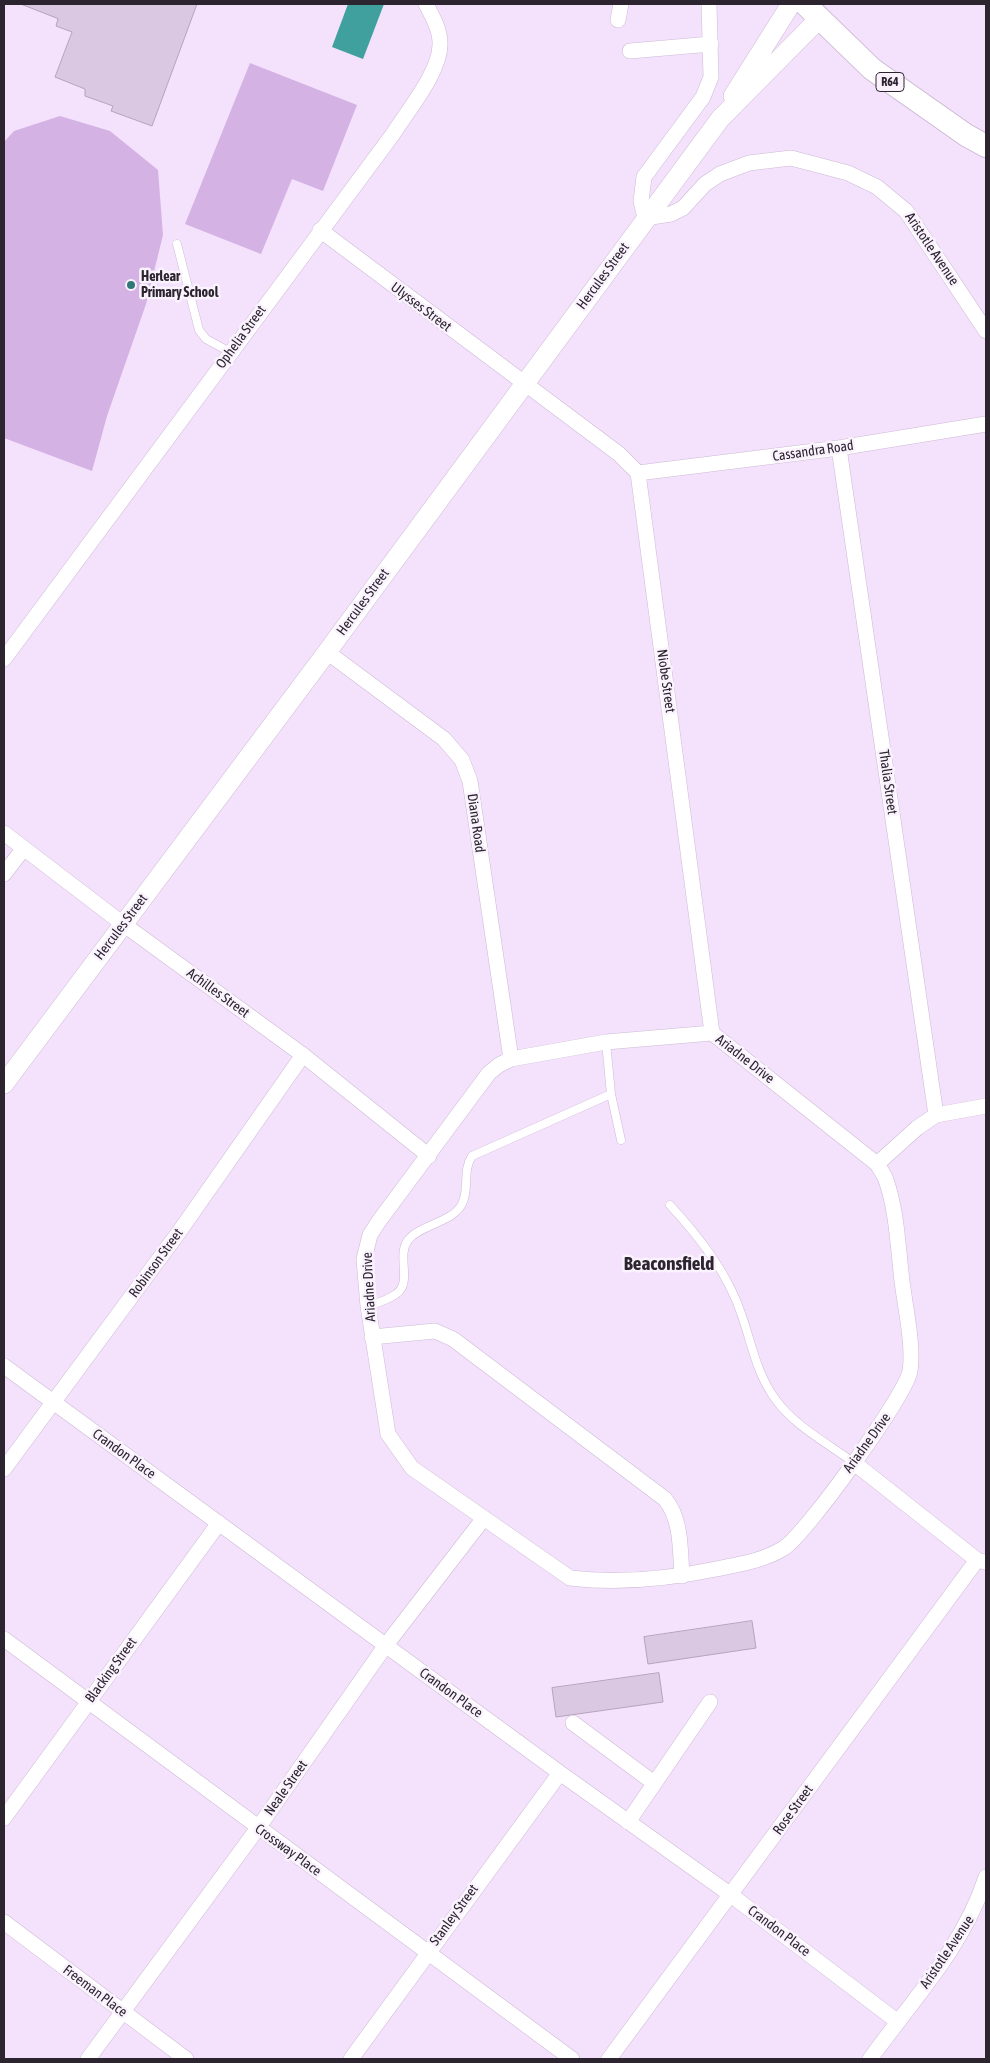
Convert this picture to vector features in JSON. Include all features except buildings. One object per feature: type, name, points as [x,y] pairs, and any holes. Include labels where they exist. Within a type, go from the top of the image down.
[{"type":"main road","name":"R64","points":[[812,11],[872,68],[966,135],[986,146]]},
{"type":"street","name":"Ophelia Street","points":[[4,658],[393,134],[439,61],[440,42],[436,24],[426,4]]},
{"type":"street","points":[[618,20],[620,4]]},
{"type":"street","points":[[645,218],[641,201],[644,178],[702,97],[711,77],[709,4]]},
{"type":"street","name":"Hercules Street","points":[[720,119],[791,4]]},
{"type":"street","name":"Hercules Street","points":[[4,1084],[327,652],[645,218],[720,119],[812,11]]},
{"type":"street","points":[[630,51],[711,44]]},
{"type":"street","name":"Aristotle Avenue","points":[[645,218],[671,214],[683,208],[705,184],[720,174],[748,163],[792,158],[848,173],[877,187],[906,211],[986,331]]},
{"type":"street","name":"Ulysses Street","points":[[320,230],[523,384]]},
{"type":"street","points":[[523,384],[619,454],[638,474]]},
{"type":"street","name":"Cassandra Road","points":[[638,474],[839,448],[986,424]]},
{"type":"street","name":"Thalia Street","points":[[839,448],[936,1115]]},
{"type":"street","name":"Niobe Street","points":[[638,474],[712,1033]]},
{"type":"street","name":"Diana Road","points":[[327,652],[444,739],[462,760],[470,781],[511,1059]]},
{"type":"street","name":"Achilles Street","points":[[4,833],[123,924],[303,1055],[429,1156]]},
{"type":"street","points":[[4,874],[24,848]]},
{"type":"street","name":"Ariadne Drive","points":[[712,1033],[877,1164],[886,1179],[892,1205],[909,1332],[910,1371],[899,1398],[814,1519],[785,1547],[760,1560],[682,1576],[599,1582],[570,1578],[412,1468],[397,1450],[388,1434],[368,1306],[364,1259],[370,1236],[489,1073],[511,1059],[606,1042],[712,1033]]},
{"type":"street","name":"Robinson Street","points":[[4,1468],[178,1232],[303,1055]]},
{"type":"street","points":[[877,1164],[936,1115],[986,1106]]},
{"type":"street","points":[[372,1337],[435,1331],[453,1339],[665,1499],[674,1510],[682,1576]]},
{"type":"street","name":"Crandon Place","points":[[4,1366],[560,1773],[731,1895],[898,2022]]},
{"type":"street","points":[[853,1462],[982,1561]]},
{"type":"street","name":"Neale Street","points":[[88,2059],[258,1828],[386,1645],[484,1518]]},
{"type":"street","name":"Blacking Street","points":[[4,1818],[219,1523]]},
{"type":"street","name":"Rose Street","points":[[609,2059],[982,1561]]},
{"type":"street","name":"Crossway Place","points":[[4,1640],[89,1700],[258,1828],[572,2059]]},
{"type":"street","points":[[628,1822],[710,1702]]},
{"type":"street","points":[[572,1723],[654,1783]]},
{"type":"street","name":"Stanley Street","points":[[351,2059],[560,1773]]},
{"type":"street","name":"Aristotle Avenue","points":[[870,2059],[948,1954],[974,1913],[986,1877]]},
{"type":"street","name":"Freeman Place","points":[[4,1922],[186,2059]]},
{"type":"lane","points":[[177,244],[199,330],[206,339],[230,352]]},
{"type":"lane","points":[[606,1042],[610,1094],[622,1140]]},
{"type":"lane","points":[[368,1306],[400,1291],[404,1271],[402,1253],[409,1240],[458,1210],[466,1192],[467,1163],[472,1156],[610,1094]]},
{"type":"lane","points":[[670,1205],[700,1238],[732,1291],[742,1315],[757,1367],[777,1402],[792,1419],[853,1462]]},
{"type":"shaded area","points":[[348,4],[384,4],[363,59],[332,47]]},
{"type":"shaded area","points":[[250,63],[357,105],[323,191],[292,179],[261,254],[185,224]]},
{"type":"shaded area","points":[[60,116],[110,131],[158,170],[163,235],[146,304],[107,416],[92,471],[4,438],[4,142],[14,131]]},
{"type":"place","name":"Herlear Primary School","points":[[131,285]]},
{"type":"district","name":"Beaconsfield","points":[[669,1264]]}]
